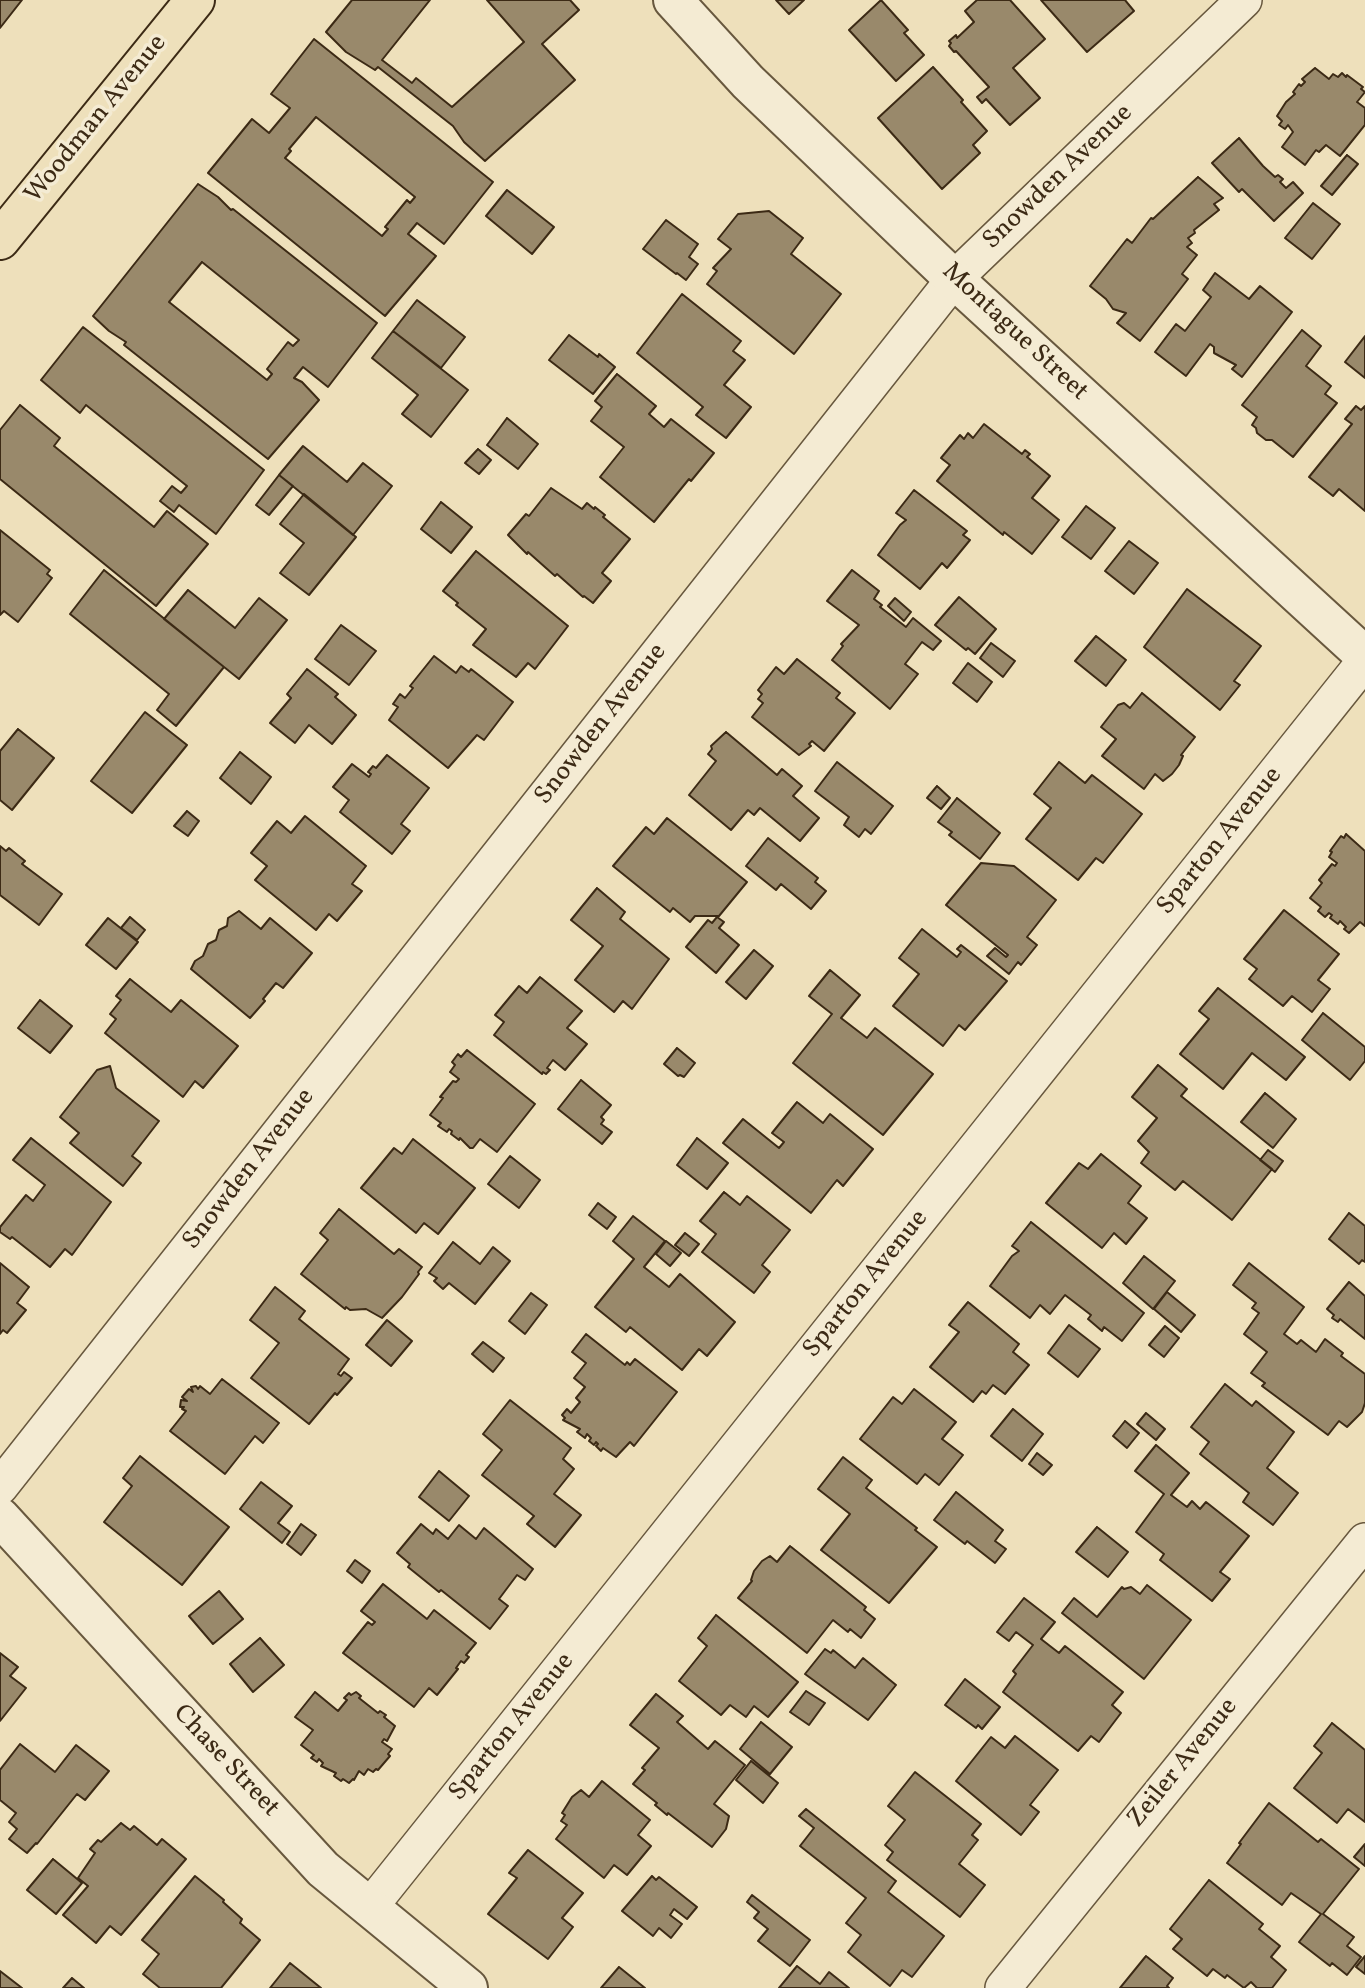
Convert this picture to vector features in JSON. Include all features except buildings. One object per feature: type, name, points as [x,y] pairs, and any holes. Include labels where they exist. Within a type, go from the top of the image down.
[{"type":"main road","name":"Woodman Avenue","points":[[0,240],[195,0]]},
{"type":"street","name":"Montague Street","points":[[673,0],[748,82],[954,279],[1365,656]]},
{"type":"street","name":"Snowden Avenue","points":[[0,1487],[954,279],[1244,0]]},
{"type":"street","name":"Sparton Avenue","points":[[369,1908],[1365,662]]},
{"type":"street","name":"Chase Street","points":[[0,1517],[323,1869],[468,1988]]},
{"type":"street","name":"Zeiler Avenue","points":[[1003,1988],[1365,1541]]}]
